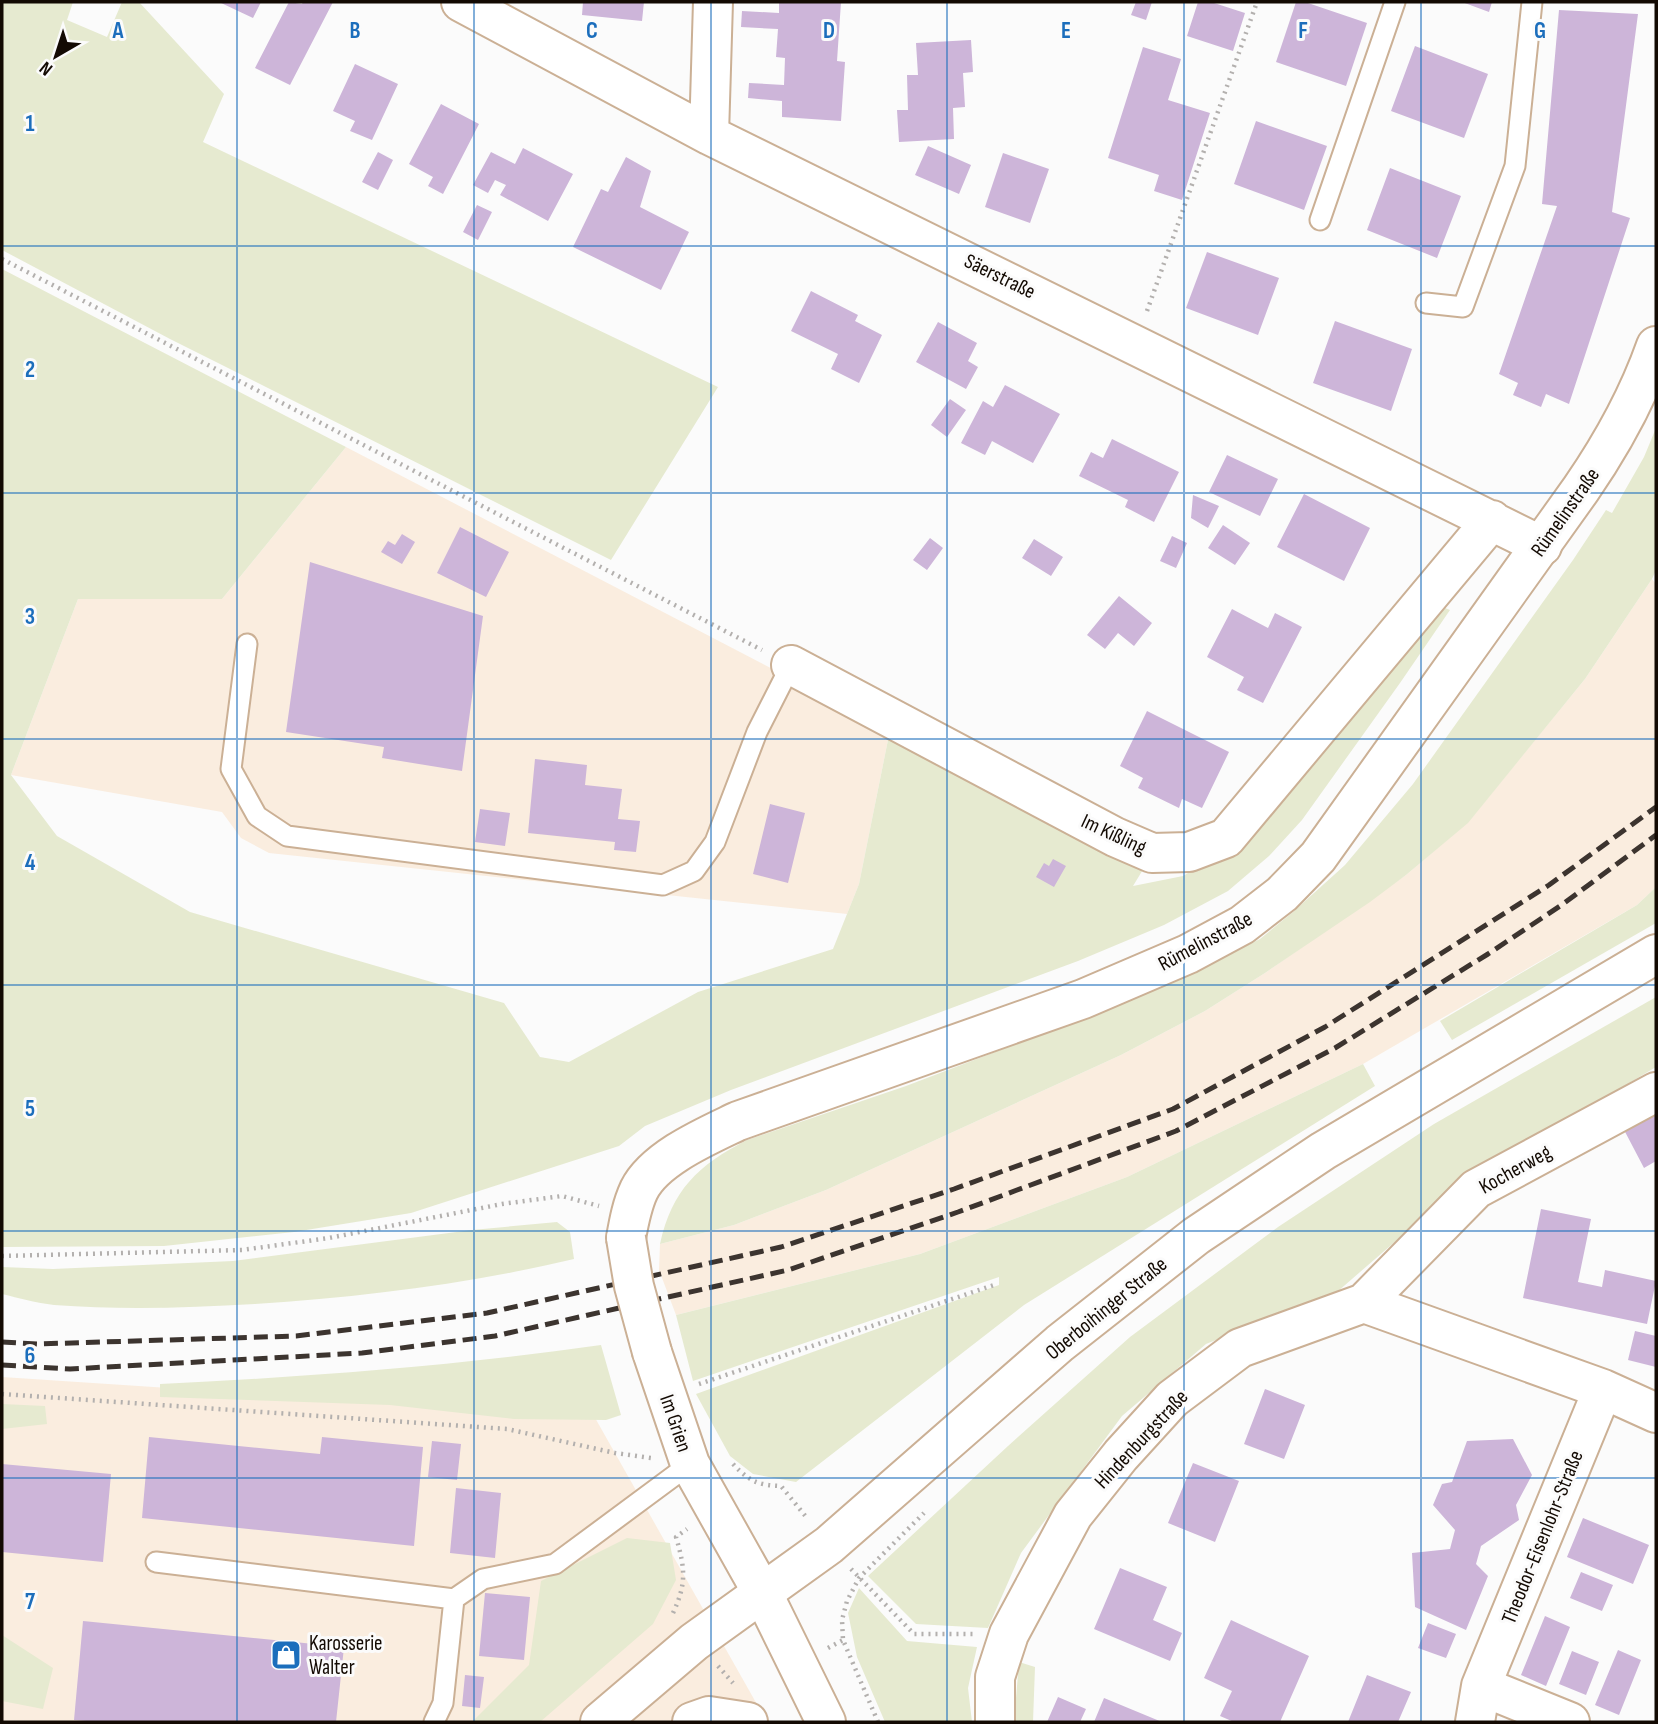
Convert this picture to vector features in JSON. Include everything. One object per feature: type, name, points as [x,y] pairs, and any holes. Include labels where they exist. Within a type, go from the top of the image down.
[{"type":"street","name":"Säerstraße","points":[[461,2],[709,135],[1542,546]]},
{"type":"street","points":[[709,135],[713,2]]},
{"type":"street","name":"Rümelinstraße","points":[[628,1226],[641,1187],[662,1164],[693,1142],[738,1121],[1083,999],[1188,954],[1242,925],[1282,894],[1318,857],[1607,452],[1643,384],[1656,346]]},
{"type":"street","name":"Im Kißling","points":[[791,665],[1115,838],[1152,853],[1189,852],[1226,838],[1492,520]]},
{"type":"street","name":"Oberboihinger Straße","points":[[601,1722],[694,1642],[829,1545],[1060,1343],[1196,1236],[1323,1151],[1656,954]]},
{"type":"street","name":"Kocherweg","points":[[1364,1303],[1476,1189],[1656,1092]]},
{"type":"street","name":"Im Grien","points":[[628,1226],[634,1286],[652,1352],[690,1464],[763,1594],[826,1722]]},
{"type":"street","points":[[1364,1303],[1603,1389],[1656,1413]]},
{"type":"street","name":"Hindenburgstraße","points":[[995,1722],[995,1677],[1009,1634],[1073,1515],[1121,1455],[1172,1399],[1240,1348],[1364,1303]]},
{"type":"street","name":"Theodor-Eisenlohr-Straße","points":[[1570,1722],[1478,1704],[1603,1389]]},
{"type":"street","points":[[692,1722],[709,1716],[748,1722]]},
{"type":"lane","points":[[1320,220],[1395,2]]},
{"type":"lane","points":[[1426,303],[1463,307],[1515,166],[1532,2]]},
{"type":"lane","points":[[247,644],[231,769],[257,816],[287,836],[663,885],[694,871],[715,842],[757,732],[791,665]]},
{"type":"lane","points":[[156,1562],[454,1599],[483,1579],[555,1564],[690,1464]]},
{"type":"lane","points":[[434,1722],[443,1703],[454,1599]]},
{"type":"path","points":[[1135,343],[1257,2]]},
{"type":"path","points":[[2,258],[791,665]]},
{"type":"path","points":[[2,1256],[242,1250],[329,1238],[562,1196],[628,1226]]},
{"type":"path","points":[[689,1388],[997,1284]]},
{"type":"path","points":[[2,1394],[507,1429],[615,1453],[690,1464]]},
{"type":"path","points":[[730,1460],[746,1478]]},
{"type":"path","points":[[878,1722],[843,1640],[842,1620],[846,1601],[859,1578],[926,1511]]},
{"type":"path","points":[[859,1578],[914,1634],[1009,1634]]},
{"type":"shaded area","points":[[346,447],[890,730],[859,884],[847,914],[269,853],[241,838],[222,812],[11,775],[78,599],[222,599]]},
{"type":"shaded area","points":[[1652,579],[1656,584],[1656,887],[1637,905],[1363,1064],[1127,1177],[920,1254],[676,1315],[659,1270],[660,1244],[734,1225],[826,1190],[1121,1055],[1205,1011],[1265,973],[1406,875],[1468,822],[1585,679]]},
{"type":"shaded area","points":[[2,1377],[594,1416],[767,1722],[2,1722]]},
{"type":"green space","points":[[2,2],[73,2],[67,20],[107,37],[122,2],[139,2],[224,94],[203,142],[718,387],[611,560],[170,339],[2,250]]},
{"type":"green space","points":[[2,269],[346,447],[222,599],[78,599],[11,775],[57,836],[190,912],[504,1003],[540,1057],[569,1062],[698,992],[833,949],[859,884],[890,730],[1147,863],[1133,886],[1183,876],[1245,839],[1445,608],[1450,610],[1302,820],[1269,856],[1228,891],[1164,925],[1078,961],[731,1090],[645,1126],[619,1146],[411,1213],[294,1232],[164,1246],[2,1247]]},
{"type":"green space","points":[[1656,428],[1656,570],[1652,579],[1585,679],[1468,823],[1406,875],[1370,902],[1205,1011],[1121,1055],[826,1190],[734,1225],[660,1244],[672,1208],[690,1181],[714,1159],[747,1140],[906,1086],[1126,1002],[1260,939],[1293,912],[1345,865],[1413,784],[1606,510],[1612,513],[1644,457]]},
{"type":"green space","points":[[1656,887],[1656,923],[1452,1040],[1440,1021],[1637,905]]},
{"type":"green space","points":[[1656,997],[1656,1067],[1465,1181],[1337,1292],[1206,1344],[1122,1416],[1021,1553],[988,1628],[916,1624],[868,1576],[1130,1337],[1278,1227],[1434,1124]]},
{"type":"green space","points":[[1363,1064],[1375,1086],[1024,1305],[796,1482],[753,1474],[730,1456],[696,1394],[999,1285],[999,1277],[693,1381],[676,1315],[920,1254],[1127,1177]]},
{"type":"green space","points":[[557,1222],[570,1232],[574,1259],[495,1276],[416,1288],[295,1301],[154,1308],[54,1305],[2,1294],[2,1267],[53,1269],[233,1261],[472,1230]]},
{"type":"green space","points":[[601,1345],[621,1415],[606,1420],[514,1419],[390,1405],[160,1397],[160,1384],[381,1370]]},
{"type":"green space","points":[[2,1404],[45,1406],[47,1424],[2,1429]]},
{"type":"green space","points":[[627,1538],[670,1543],[676,1580],[653,1624],[540,1722],[472,1722],[529,1665],[541,1581]]},
{"type":"green space","points":[[859,1588],[907,1641],[977,1647],[968,1688],[972,1722],[885,1722],[857,1657],[848,1613]]},
{"type":"green space","points":[[2,1635],[53,1668],[43,1709],[2,1701]]},
{"type":"green space","points":[[1019,1662],[1035,1667],[1033,1722],[1014,1722]]},
{"type":"building","points":[[219,2],[261,2],[253,18]]},
{"type":"building","points":[[289,2],[333,2],[290,85],[255,68]]},
{"type":"building","points":[[583,2],[644,2],[642,21],[582,15]]},
{"type":"building","points":[[779,2],[841,2],[837,61],[845,62],[841,121],[782,117],[782,101],[748,98],[749,83],[784,85],[785,58],[776,57],[778,29],[741,27],[742,11],[779,13]]},
{"type":"building","points":[[1136,2],[1152,2],[1146,20],[1131,15]]},
{"type":"building","points":[[1198,2],[1211,2],[1245,13],[1233,51],[1187,36]]},
{"type":"building","points":[[1296,2],[1305,2],[1367,23],[1346,86],[1276,62]]},
{"type":"building","points":[[1462,2],[1492,2],[1489,12]]},
{"type":"building","points":[[1559,10],[1638,14],[1612,212],[1630,218],[1569,404],[1546,394],[1541,407],[1513,395],[1518,383],[1499,374],[1557,206],[1542,204]]},
{"type":"building","points":[[971,40],[973,72],[963,73],[965,107],[953,108],[954,139],[899,142],[897,110],[908,110],[907,75],[918,75],[916,43]]},
{"type":"building","points":[[1415,46],[1488,74],[1464,138],[1391,111]]},
{"type":"building","points":[[1143,47],[1181,59],[1168,100],[1210,113],[1182,200],[1154,191],[1159,175],[1108,158]]},
{"type":"building","points":[[355,64],[398,84],[372,140],[350,131],[355,121],[333,111]]},
{"type":"building","points":[[441,104],[479,124],[443,194],[428,186],[433,177],[409,164]]},
{"type":"building","points":[[1256,121],[1327,146],[1304,210],[1234,184]]},
{"type":"building","points":[[928,146],[971,165],[959,194],[915,175]]},
{"type":"building","points":[[523,148],[573,174],[548,221],[500,195],[506,185],[495,180],[488,193],[473,185],[491,152],[515,164]]},
{"type":"building","points":[[378,152],[393,160],[378,190],[362,182]]},
{"type":"building","points":[[1003,153],[1049,169],[1030,223],[985,207]]},
{"type":"building","points":[[626,157],[651,171],[640,207],[689,232],[661,290],[573,247],[601,189],[608,192]]},
{"type":"building","points":[[1390,168],[1461,196],[1437,258],[1367,230]]},
{"type":"building","points":[[477,205],[492,212],[478,240],[463,232]]},
{"type":"building","points":[[1207,252],[1279,278],[1258,335],[1186,308]]},
{"type":"building","points":[[811,291],[858,315],[855,321],[882,335],[859,383],[831,369],[838,354],[791,331]]},
{"type":"building","points":[[1335,321],[1412,349],[1391,411],[1313,383]]},
{"type":"building","points":[[938,322],[977,343],[968,361],[978,367],[966,389],[916,362]]},
{"type":"building","points":[[1005,385],[1060,414],[1033,463],[992,441],[985,455],[961,443],[983,401],[993,407]]},
{"type":"building","points":[[950,399],[966,410],[947,437],[931,425]]},
{"type":"building","points":[[1112,439],[1179,472],[1154,522],[1125,507],[1128,500],[1079,476],[1091,452],[1103,458]]},
{"type":"building","points":[[1227,455],[1278,479],[1260,516],[1209,492]]},
{"type":"building","points":[[1304,494],[1370,528],[1344,581],[1277,547]]},
{"type":"building","points":[[1193,495],[1219,506],[1208,528],[1191,518]]},
{"type":"building","points":[[1223,525],[1250,543],[1235,565],[1208,548]]},
{"type":"building","points":[[460,527],[509,552],[486,597],[437,573]]},
{"type":"building","points":[[402,534],[415,542],[402,564],[381,552],[388,541],[395,545]]},
{"type":"building","points":[[1172,536],[1187,543],[1176,568],[1160,561]]},
{"type":"building","points":[[930,538],[943,548],[927,570],[913,560]]},
{"type":"building","points":[[1034,539],[1063,557],[1051,576],[1022,558]]},
{"type":"building","points":[[310,562],[483,616],[462,771],[382,758],[384,747],[286,732]]},
{"type":"building","points":[[1119,596],[1152,623],[1134,646],[1118,633],[1105,649],[1087,635]]},
{"type":"building","points":[[1232,609],[1268,628],[1275,613],[1302,627],[1263,703],[1237,690],[1244,677],[1207,657]]},
{"type":"building","points":[[1147,711],[1229,752],[1202,808],[1182,799],[1179,808],[1138,788],[1143,778],[1120,766]]},
{"type":"building","points":[[535,759],[587,765],[585,785],[622,789],[618,819],[640,821],[636,852],[614,850],[615,842],[528,833]]},
{"type":"building","points":[[770,804],[805,813],[788,883],[753,874]]},
{"type":"building","points":[[480,809],[510,813],[505,846],[475,842]]},
{"type":"building","points":[[1053,859],[1066,866],[1054,887],[1036,877],[1044,863],[1049,866]]},
{"type":"building","points":[[1656,1108],[1656,1161],[1644,1168],[1622,1126]]},
{"type":"building","points":[[1541,1209],[1591,1219],[1578,1282],[1602,1287],[1605,1270],[1656,1281],[1647,1324],[1523,1298]]},
{"type":"building","points":[[1635,1331],[1656,1336],[1656,1367],[1628,1360]]},
{"type":"building","points":[[1265,1389],[1305,1405],[1284,1459],[1244,1444]]},
{"type":"building","points":[[149,1437],[320,1454],[322,1437],[423,1447],[414,1546],[142,1518]]},
{"type":"building","points":[[1513,1439],[1532,1475],[1516,1505],[1519,1520],[1481,1546],[1476,1564],[1488,1576],[1466,1630],[1415,1607],[1412,1553],[1450,1549],[1455,1530],[1433,1505],[1442,1484],[1452,1482],[1467,1441]]},
{"type":"building","points":[[432,1441],[461,1444],[457,1480],[428,1477]]},
{"type":"building","points":[[1193,1463],[1239,1481],[1215,1542],[1168,1523]]},
{"type":"building","points":[[2,1464],[111,1474],[103,1562],[2,1552]]},
{"type":"building","points":[[456,1488],[501,1493],[495,1558],[450,1553]]},
{"type":"building","points":[[1583,1518],[1649,1545],[1633,1584],[1567,1557]]},
{"type":"building","points":[[1120,1568],[1167,1587],[1153,1620],[1182,1633],[1170,1661],[1094,1629]]},
{"type":"building","points":[[1581,1572],[1613,1585],[1602,1611],[1570,1598]]},
{"type":"building","points":[[485,1593],[530,1597],[524,1660],[479,1656]]},
{"type":"building","points":[[1545,1616],[1570,1627],[1546,1686],[1521,1675]]},
{"type":"building","points":[[1231,1620],[1309,1656],[1280,1722],[1234,1722],[1220,1716],[1232,1691],[1204,1678]]},
{"type":"building","points":[[83,1621],[344,1647],[336,1722],[74,1720]]},
{"type":"building","points":[[1428,1623],[1456,1634],[1446,1658],[1418,1648]]},
{"type":"building","points":[[1618,1650],[1641,1660],[1619,1715],[1595,1705]]},
{"type":"building","points":[[1572,1651],[1599,1662],[1586,1695],[1559,1684]]},
{"type":"building","points":[[465,1675],[484,1677],[480,1708],[462,1706]]},
{"type":"building","points":[[1367,1675],[1411,1692],[1398,1722],[1348,1722]]},
{"type":"building","points":[[1058,1697],[1086,1709],[1080,1722],[1047,1722]]},
{"type":"building","points":[[1104,1698],[1162,1722],[1094,1722]]},
{"type":"railway","points":[[2,1342],[37,1344],[296,1336],[487,1313],[781,1247],[954,1189],[1173,1109],[1325,1027],[1549,885],[1656,807]]},
{"type":"railway","points":[[2,1365],[70,1369],[362,1353],[495,1336],[788,1270],[958,1212],[1176,1131],[1335,1048],[1488,954],[1563,904],[1656,835]]},
{"type":"place","name":"Karosserie Walter","points":[[286,1655]]}]
